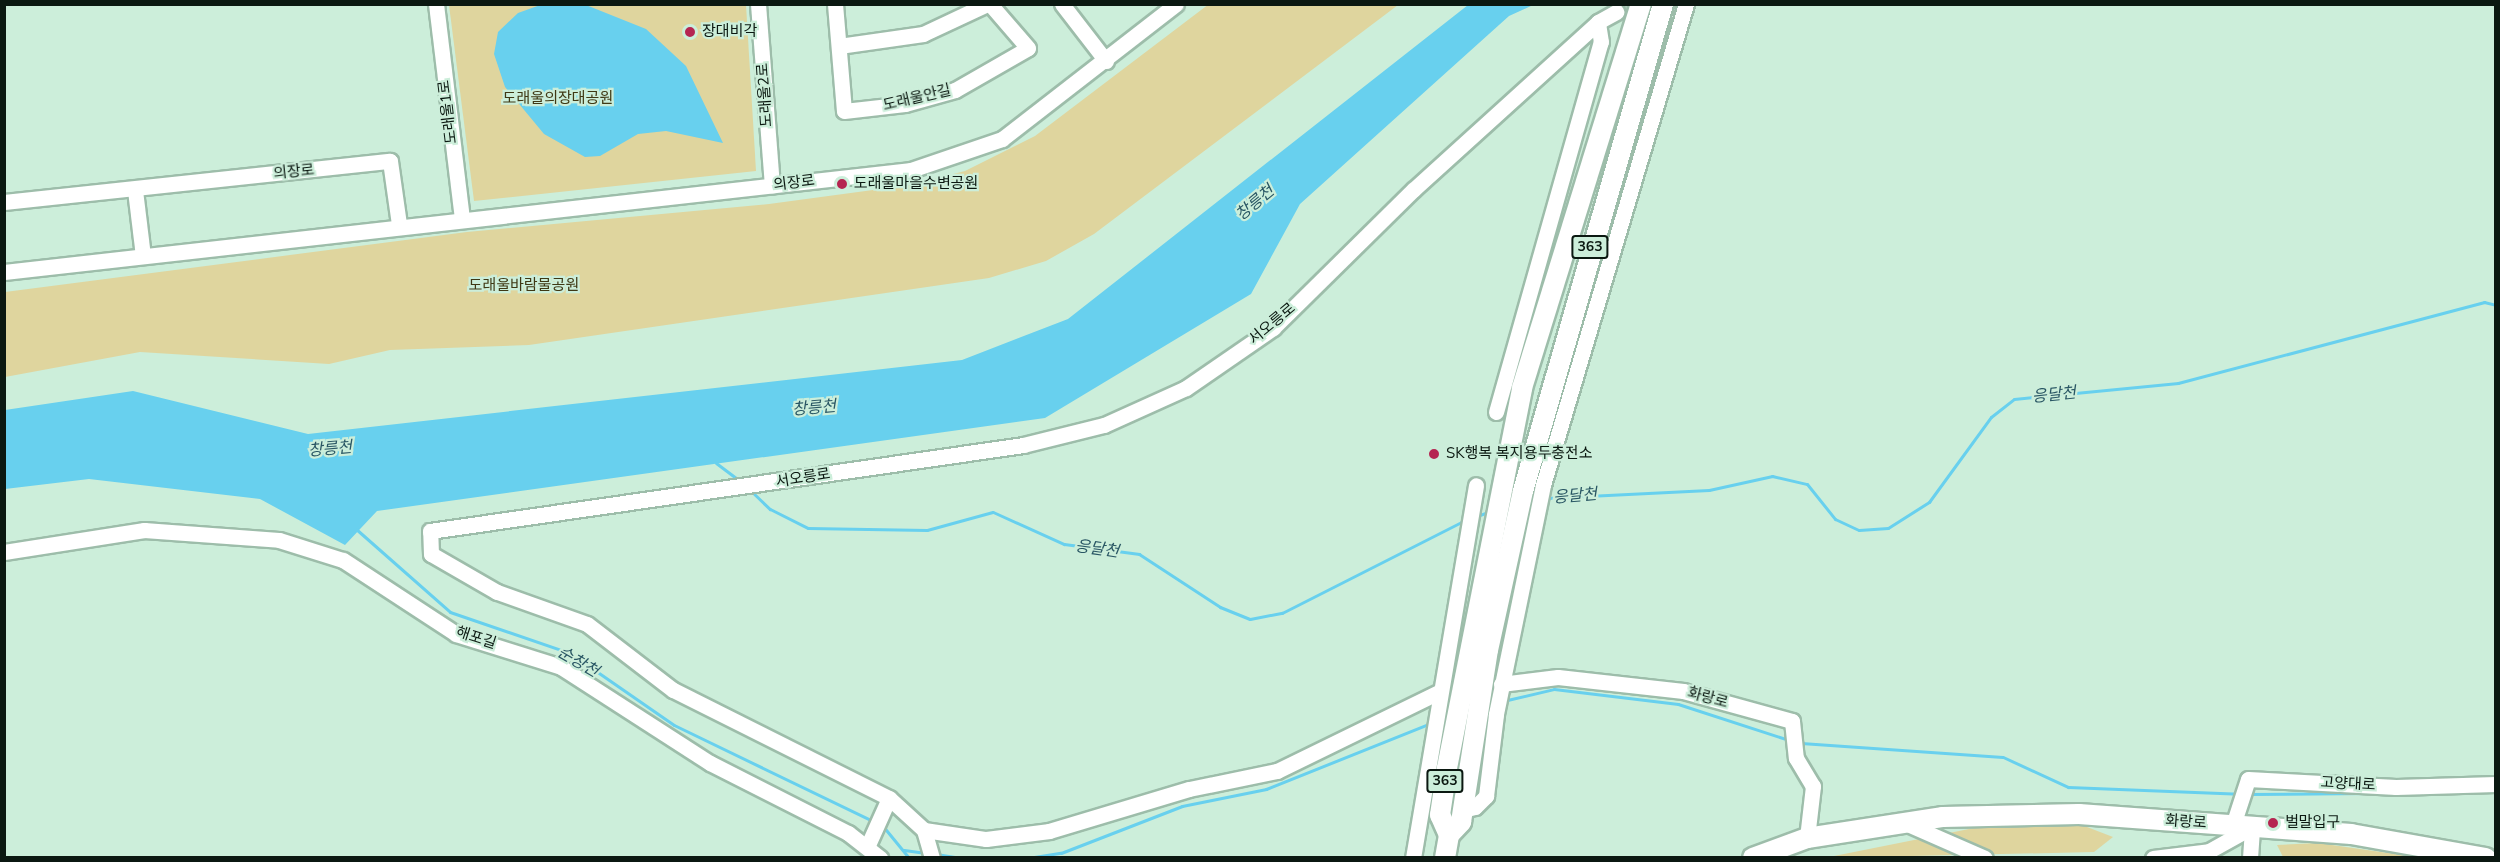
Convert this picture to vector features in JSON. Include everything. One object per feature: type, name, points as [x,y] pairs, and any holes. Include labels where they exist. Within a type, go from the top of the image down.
[{"type":"main road","name":"363","points":[[1445,858],[1449,836],[1461,822],[1463,810],[1464,726],[1460,698],[1522,388],[1641,4]]},
{"type":"main road","name":"363","points":[[1449,836],[1440,815],[1464,726],[1479,699],[1516,524],[1535,496],[1663,4]]},
{"type":"main road","name":"화랑로","points":[[1753,858],[1807,838],[1905,823],[2079,814],[2351,834],[2486,858]]},
{"type":"street","name":"도래울1로","points":[[436,4],[462,219]]},
{"type":"street","name":"도래울2로","points":[[758,4],[772,185]]},
{"type":"street","name":"도래울안길","points":[[835,4],[844,111],[930,98],[978,81],[1028,48],[988,4]]},
{"type":"street","points":[[838,46],[923,34],[988,4]]},
{"type":"street","points":[[1062,4],[1106,61]]},
{"type":"street","name":"의장로","points":[[4,272],[399,224],[911,170],[962,157],[1026,124],[1176,4]]},
{"type":"street","points":[[1463,810],[1475,807],[1486,796],[1504,651],[1535,496],[1686,4]]},
{"type":"street","name":"서오릉로","points":[[925,834],[887,802],[673,690],[587,624],[497,592],[431,554],[430,531],[1023,445],[1104,425],[1186,388],[1273,327],[1413,190],[1598,22],[1616,12]]},
{"type":"street","points":[[1496,412],[1601,42],[1598,22]]},
{"type":"street","name":"의장로","points":[[4,202],[135,190],[390,161],[399,224]]},
{"type":"street","points":[[135,190],[143,256]]},
{"type":"street","points":[[1413,858],[1435,735],[1439,692],[1450,645],[1463,538],[1476,485]]},
{"type":"street","name":"해포길","points":[[4,552],[144,530],[279,540],[343,560],[456,634],[561,667],[711,764],[869,841],[880,858]]},
{"type":"street","name":"화랑로","points":[[1501,688],[1558,678],[1683,691],[1792,721],[1796,758],[1813,786],[1807,838]]},
{"type":"street","points":[[932,858],[925,834],[986,839],[1049,831],[1189,789],[1277,771],[1439,692]]},
{"type":"street","name":"고양대로","points":[[2242,826],[2248,779],[2397,787],[2496,784]]},
{"type":"street","points":[[869,841],[887,802]]},
{"type":"street","points":[[1905,823],[1985,858]]},
{"type":"street","points":[[2242,826],[2250,858]]},
{"type":"street","name":"화랑로","points":[[2153,858],[2209,851],[2242,826]]},
{"type":"green space","name":"도래울바람물공원","points":[[1209,4],[1398,5],[1094,234],[1046,261],[989,278],[529,345],[390,350],[329,364],[140,352],[5,377],[5,292],[467,232],[769,204],[910,185],[965,171],[1035,136]]},
{"type":"green space","name":"도래울의장대공원","points":[[449,5],[746,5],[756,171],[474,201]]},
{"type":"green space","points":[[2009,821],[2074,822],[2113,837],[2094,852],[1824,858]]},
{"type":"green space","points":[[2318,843],[2414,857],[2283,857],[2277,845]]},
{"type":"water","points":[[543,4],[586,5],[646,29],[686,66],[723,143],[666,131],[638,134],[600,156],[585,157],[544,134],[505,87],[494,54],[498,32],[518,13]]},
{"type":"water","name":"창릉천","points":[[1468,5],[1533,5],[1509,16],[1300,204],[1251,294],[1045,418],[377,511],[345,545],[260,499],[89,479],[5,489],[5,410],[133,391],[308,434],[962,360],[1068,319]]},
{"type":"waterway","name":"응달천","points":[[1547,498],[1709,490],[1772,476],[1807,484],[1835,519],[1859,530],[1888,528],[1929,502],[1991,417],[2014,399],[2178,383],[2484,302],[2496,305]]},
{"type":"waterway","name":"응달천","points":[[716,463],[740,481]]},
{"type":"waterway","name":"응달천","points":[[749,489],[770,509],[808,528],[927,530],[993,512],[1064,544],[1139,554],[1220,607],[1250,619],[1282,613],[1465,520]]},
{"type":"waterway","name":"응달천","points":[[1477,516],[1491,511]]},
{"type":"waterway","name":"순창천","points":[[356,529],[450,612],[570,653],[674,725],[873,821]]},
{"type":"waterway","points":[[1503,701],[1554,689],[1678,704],[1789,740]]},
{"type":"waterway","points":[[1028,858],[1061,853],[1182,806],[1266,789],[1431,723]]},
{"type":"waterway","points":[[1801,743],[2003,757],[2068,787],[2239,794]]},
{"type":"waterway","points":[[2420,794],[2488,791]]},
{"type":"waterway","points":[[2249,794],[2368,793]]},
{"type":"waterway","name":"순창천","points":[[882,825],[909,858]]},
{"type":"waterway","points":[[904,850],[926,853]]},
{"type":"waterway","points":[[936,854],[961,858]]},
{"type":"tunnel","points":[[1616,12],[1682,4]]},
{"type":"tunnel","points":[[1454,646],[1501,651]]},
{"type":"place","name":"장대비각","points":[[690,32]]},
{"type":"place","name":"도래울마을수변공원","points":[[842,184]]},
{"type":"place","name":"SK행복 복지용두충전소","points":[[1434,454]]},
{"type":"place","name":"벌말입구","points":[[2273,823]]}]
